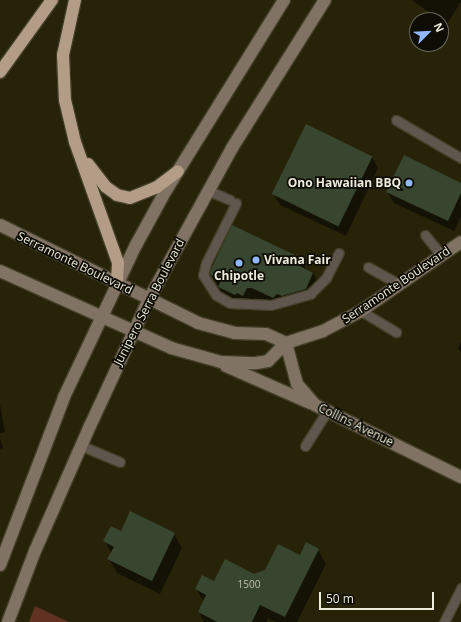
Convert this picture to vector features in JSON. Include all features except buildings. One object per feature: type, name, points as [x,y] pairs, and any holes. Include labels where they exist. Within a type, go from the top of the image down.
[{"type":"highway","points":[[0,72],[52,0]]},
{"type":"highway","points":[[75,0],[65,37],[62,69],[65,100],[71,128],[118,263],[117,284]]},
{"type":"highway","points":[[71,128],[94,174],[117,195],[130,198],[144,194],[178,171]]},
{"type":"main road","points":[[0,565],[64,397],[117,284],[178,171],[284,0]]},
{"type":"main road","name":"Junipero Serra Boulevard","points":[[8,622],[35,551],[149,299],[207,190],[325,0]]},
{"type":"main road","name":"Serramonte Boulevard","points":[[0,225],[117,284],[216,330],[235,334],[266,334],[286,343]]},
{"type":"main road","name":"Serramonte Boulevard","points":[[0,271],[133,332],[178,350],[212,360],[238,364],[262,363],[273,357],[286,343],[323,331],[361,311],[461,242]]},
{"type":"main road","name":"Collins Avenue","points":[[286,343],[297,384],[315,405],[461,476]]},
{"type":"main road","points":[[212,360],[315,405]]},
{"type":"lane","points":[[396,120],[461,158]]},
{"type":"lane","points":[[207,190],[233,202],[206,263],[203,275],[216,295],[230,304],[271,305],[310,294],[326,278],[339,253]]},
{"type":"lane","points":[[425,235],[441,255]]},
{"type":"lane","points":[[368,267],[399,284]]},
{"type":"lane","points":[[361,311],[396,332]]},
{"type":"lane","points":[[305,446],[327,411]]},
{"type":"lane","points":[[82,446],[120,462]]},
{"type":"lane","points":[[444,622],[461,588]]},
{"type":"shaded area","points":[[35,606],[69,622],[29,622]]},
{"type":"place","name":"Ono Hawaiian BBQ","points":[[409,183]]},
{"type":"place","name":"Vivana Fair","points":[[256,260]]},
{"type":"place","name":"Chipotle","points":[[239,263]]}]
